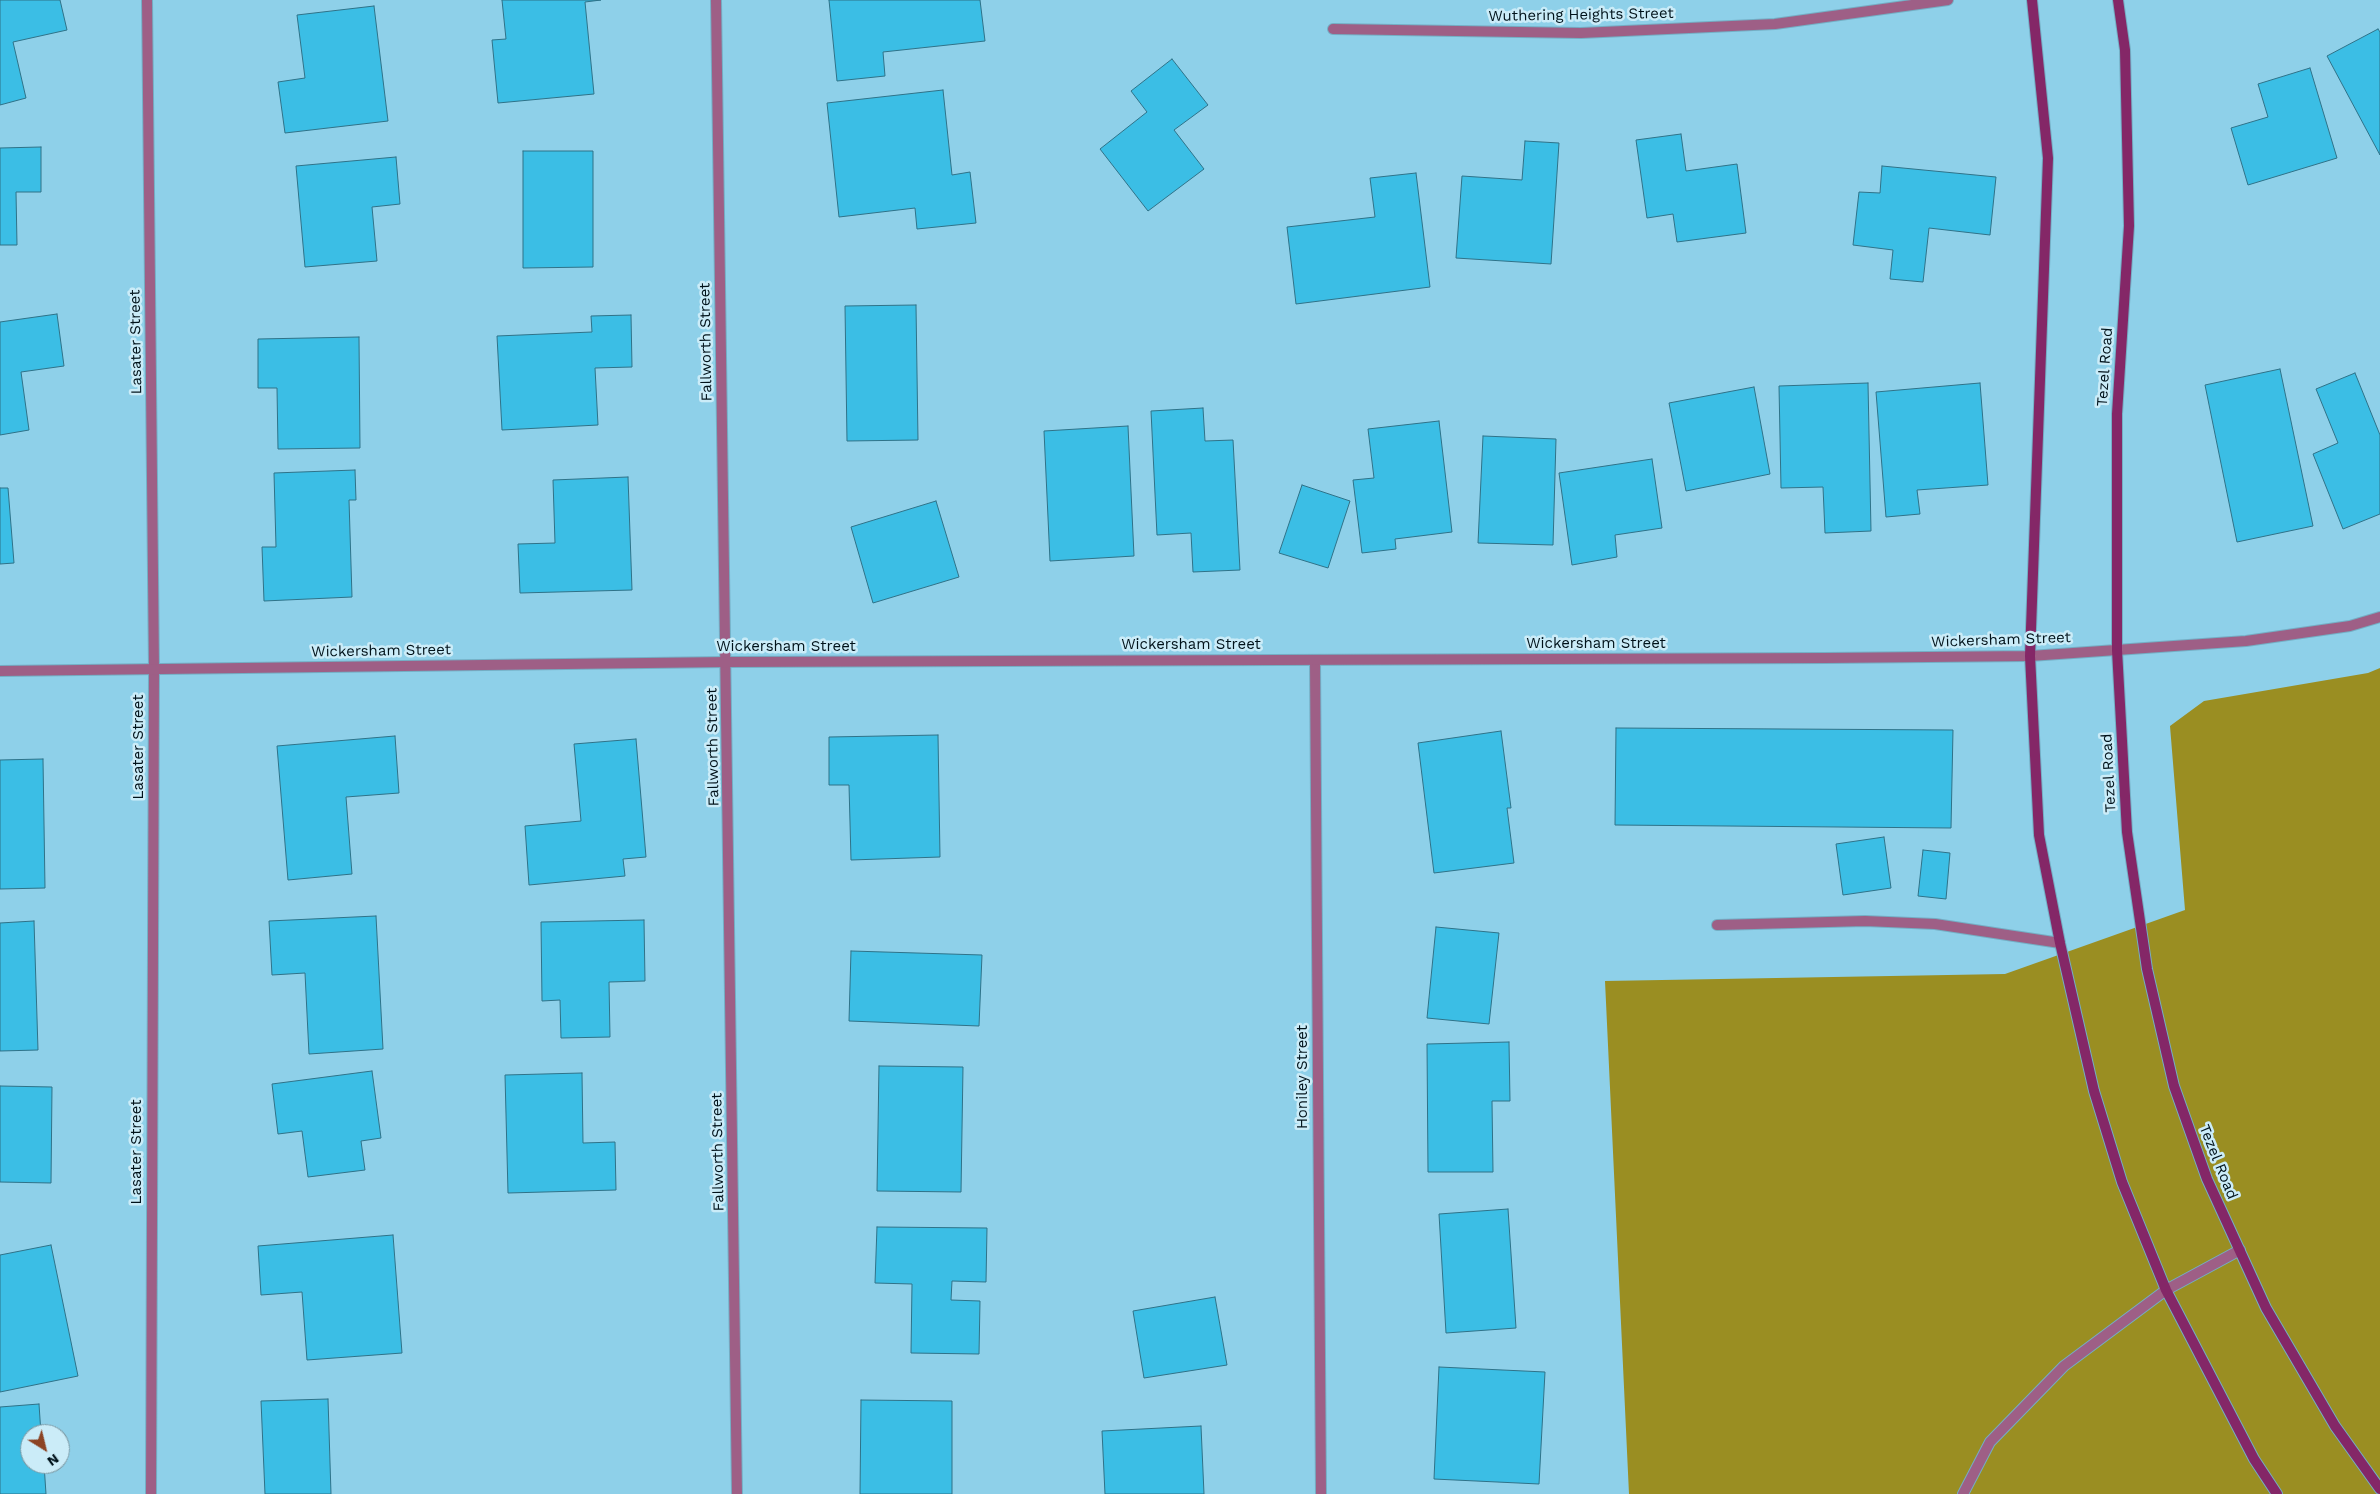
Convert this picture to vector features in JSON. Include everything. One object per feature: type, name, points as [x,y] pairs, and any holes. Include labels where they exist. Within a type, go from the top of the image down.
[{"type":"main road","points":[[2032,0],[2048,158],[2030,656],[2039,835],[2060,943],[2100,1109],[2122,1182],[2166,1290],[2254,1459],[2277,1494]]},
{"type":"main road","name":"Tezel Road","points":[[2118,0],[2125,50],[2129,226],[2117,414],[2117,650],[2127,832],[2147,970],[2174,1086],[2207,1179],[2266,1308],[2334,1426],[2380,1489]]},
{"type":"street","name":"Lasater Street","points":[[147,0],[154,669],[151,1494]]},
{"type":"street","name":"Fallworth Street","points":[[716,0],[727,662],[737,1494]]},
{"type":"street","name":"Wuthering Heights Street","points":[[1333,29],[1610,32],[1775,24],[1948,0]]},
{"type":"street","name":"Wickersham Street","points":[[0,671],[727,662],[2030,656],[2246,641],[2350,626],[2380,618]]},
{"type":"street","name":"Honiley Street","points":[[1315,660],[1321,1494]]},
{"type":"street","points":[[1716,925],[1866,921],[1934,924],[2060,943]]},
{"type":"street","points":[[1963,1494],[1990,1442],[2064,1366],[2166,1290],[2240,1250]]},
{"type":"shaded area","points":[[2380,668],[2380,1494],[1629,1494],[1605,981],[2005,974],[2185,910],[2170,726],[2204,701],[2368,673]]},
{"type":"building","points":[[0,0],[60,0],[67,30],[13,42],[26,98],[0,105]]},
{"type":"building","points":[[502,0],[601,0],[585,2],[594,94],[498,103],[492,40],[506,39]]},
{"type":"building","points":[[829,0],[980,0],[985,41],[883,52],[885,76],[837,81]]},
{"type":"building","points":[[374,6],[388,121],[285,133],[278,82],[305,78],[297,15]]},
{"type":"building","points":[[2378,29],[2380,32],[2380,155],[2327,56]]},
{"type":"building","points":[[1172,59],[1208,105],[1174,130],[1204,169],[1148,211],[1100,149],[1147,112],[1131,91]]},
{"type":"building","points":[[2310,68],[2337,158],[2248,185],[2231,128],[2268,117],[2258,84]]},
{"type":"building","points":[[943,90],[952,175],[970,172],[976,223],[917,229],[915,208],[839,217],[827,103]]},
{"type":"building","points":[[1681,134],[1686,171],[1737,164],[1746,233],[1677,242],[1673,214],[1647,218],[1636,140]]},
{"type":"building","points":[[1525,141],[1559,143],[1551,264],[1456,258],[1462,176],[1522,180]]},
{"type":"building","points":[[41,147],[41,192],[16,192],[17,245],[0,245],[0,148]]},
{"type":"building","points":[[523,151],[593,151],[593,267],[523,268]]},
{"type":"building","points":[[396,157],[400,204],[372,207],[377,261],[305,267],[296,166]]},
{"type":"building","points":[[1882,166],[1996,177],[1990,235],[1929,228],[1923,282],[1890,279],[1893,250],[1853,245],[1859,192],[1880,193]]},
{"type":"building","points":[[1416,173],[1430,287],[1296,304],[1287,227],[1375,217],[1370,178]]},
{"type":"building","points":[[916,305],[918,440],[847,441],[845,306]]},
{"type":"building","points":[[57,314],[64,366],[21,372],[29,430],[0,435],[0,322]]},
{"type":"building","points":[[631,315],[632,367],[595,368],[598,425],[502,430],[497,336],[592,332],[591,316]]},
{"type":"building","points":[[359,337],[360,448],[278,449],[277,388],[258,388],[258,339]]},
{"type":"building","points":[[2280,369],[2313,526],[2237,542],[2205,385]]},
{"type":"building","points":[[2355,373],[2380,435],[2380,514],[2343,529],[2313,454],[2338,443],[2316,389]]},
{"type":"building","points":[[1868,383],[1871,531],[1825,533],[1823,487],[1781,488],[1779,386]]},
{"type":"building","points":[[1980,383],[1988,485],[1917,490],[1920,514],[1886,517],[1876,392]]},
{"type":"building","points":[[1754,387],[1770,474],[1686,491],[1669,403]]},
{"type":"building","points":[[1203,408],[1205,441],[1233,440],[1240,570],[1193,572],[1191,533],[1157,535],[1151,411]]},
{"type":"building","points":[[1439,421],[1452,532],[1395,539],[1396,549],[1362,553],[1353,480],[1374,478],[1368,429]]},
{"type":"building","points":[[1128,426],[1134,556],[1050,561],[1044,431]]},
{"type":"building","points":[[1483,436],[1556,439],[1553,545],[1478,543]]},
{"type":"building","points":[[1652,459],[1662,528],[1615,535],[1617,557],[1572,565],[1559,473]]},
{"type":"building","points":[[355,470],[356,500],[349,500],[352,597],[264,601],[262,547],[276,547],[274,473]]},
{"type":"building","points":[[628,477],[632,590],[520,593],[518,544],[555,543],[553,480]]},
{"type":"building","points":[[1302,485],[1350,501],[1328,568],[1279,553]]},
{"type":"building","points":[[0,488],[8,488],[14,563],[0,564]]},
{"type":"building","points":[[936,501],[959,577],[873,603],[851,527]]},
{"type":"building","points":[[1616,728],[1953,730],[1951,828],[1615,825]]},
{"type":"building","points":[[1501,731],[1511,808],[1507,808],[1514,863],[1434,873],[1418,743]]},
{"type":"building","points":[[938,735],[940,857],[851,860],[849,785],[829,785],[829,737]]},
{"type":"building","points":[[395,736],[399,793],[346,797],[352,874],[288,880],[277,746]]},
{"type":"building","points":[[636,739],[646,857],[623,859],[625,876],[529,885],[525,826],[581,821],[574,744]]},
{"type":"building","points":[[43,759],[45,888],[0,889],[0,760]]},
{"type":"building","points":[[1884,837],[1891,888],[1843,895],[1836,844]]},
{"type":"building","points":[[1923,850],[1950,853],[1946,899],[1918,896]]},
{"type":"building","points":[[376,916],[383,1049],[309,1054],[305,973],[272,975],[269,921]]},
{"type":"building","points":[[644,920],[645,981],[609,982],[610,1037],[561,1038],[560,1000],[542,1001],[541,922]]},
{"type":"building","points":[[34,921],[38,1050],[0,1051],[0,923]]},
{"type":"building","points":[[1436,927],[1499,933],[1489,1024],[1427,1018]]},
{"type":"building","points":[[851,951],[982,955],[979,1026],[849,1021]]},
{"type":"building","points":[[1509,1042],[1510,1101],[1492,1101],[1493,1172],[1428,1172],[1427,1044]]},
{"type":"building","points":[[879,1066],[963,1067],[961,1192],[877,1191]]},
{"type":"building","points":[[372,1071],[381,1138],[361,1141],[365,1170],[308,1177],[302,1131],[278,1134],[272,1084]]},
{"type":"building","points":[[582,1073],[583,1143],[615,1142],[616,1190],[508,1193],[505,1075]]},
{"type":"building","points":[[0,1086],[52,1087],[51,1183],[0,1182]]},
{"type":"building","points":[[1508,1209],[1516,1328],[1446,1333],[1439,1214]]},
{"type":"building","points":[[877,1227],[987,1228],[986,1282],[952,1281],[951,1300],[980,1301],[979,1354],[911,1353],[912,1284],[875,1283]]},
{"type":"building","points":[[393,1235],[402,1353],[307,1360],[302,1292],[261,1295],[258,1246]]},
{"type":"building","points":[[51,1245],[78,1376],[0,1392],[0,1255]]},
{"type":"building","points":[[1215,1297],[1227,1365],[1144,1378],[1133,1311]]},
{"type":"building","points":[[1439,1367],[1545,1372],[1539,1484],[1434,1479]]},
{"type":"building","points":[[328,1399],[331,1494],[265,1494],[261,1401]]},
{"type":"building","points":[[861,1400],[952,1401],[952,1494],[860,1494]]},
{"type":"building","points":[[39,1404],[40,1424],[20,1424],[20,1474],[45,1474],[46,1494],[0,1494],[0,1407]]},
{"type":"building","points":[[1201,1426],[1204,1494],[1105,1494],[1102,1431]]}]
